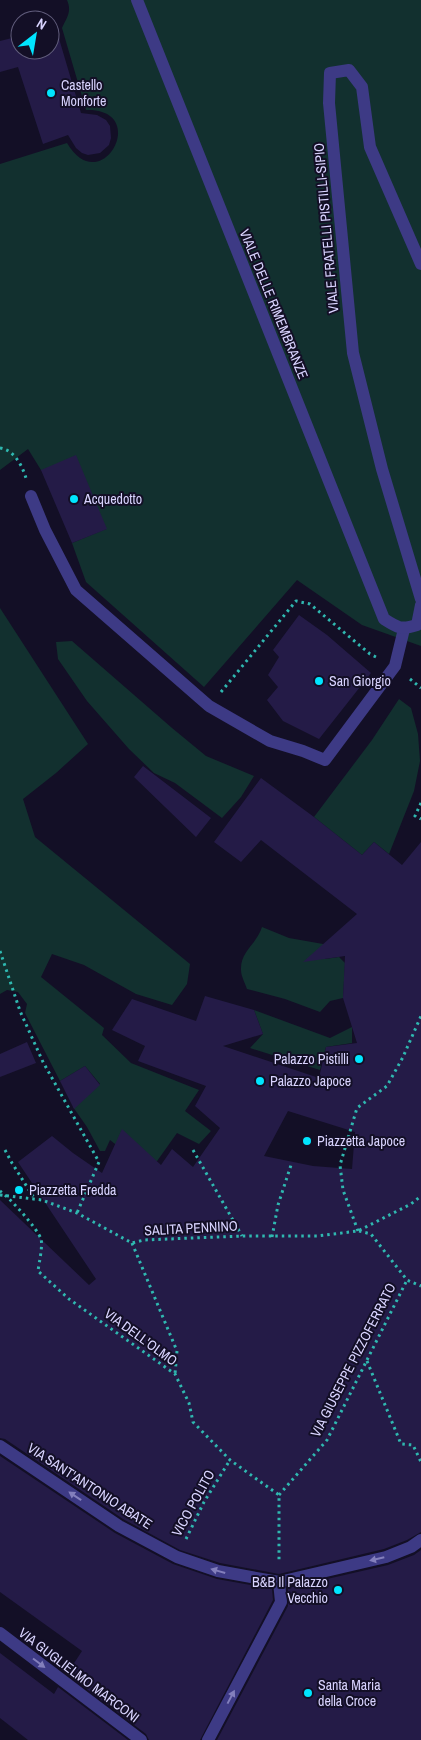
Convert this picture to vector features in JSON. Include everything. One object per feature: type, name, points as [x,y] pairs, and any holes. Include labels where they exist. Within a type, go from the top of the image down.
[{"type":"street","name":"VIALE DELLE RIMEMBRANZE","points":[[137,0],[384,619],[404,629]]},
{"type":"street","name":"VIALE FRATELLI PISTILLI-SIPIO","points":[[421,264],[370,147],[362,87],[349,70],[330,73],[329,103],[353,353],[382,469],[421,599]]},
{"type":"street","points":[[31,496],[45,530],[76,590],[209,706],[270,741],[325,760],[395,666],[404,629],[417,625],[421,605]]},
{"type":"street","name":"VIA SANT'ANTONIO ABATE","points":[[0,1446],[119,1526],[177,1557],[218,1571],[279,1582],[386,1557],[411,1547],[421,1540]]},
{"type":"street","points":[[208,1740],[281,1602],[279,1582]]},
{"type":"street","name":"VIA GUGLIELMO MARCONI","points":[[0,1634],[141,1740]]},
{"type":"path","points":[[0,448],[7,449],[16,458],[24,474],[31,496]]},
{"type":"path","points":[[209,706],[296,601],[310,604],[370,654],[395,666]]},
{"type":"path","points":[[421,803],[415,816],[421,819]]},
{"type":"path","points":[[0,951],[20,1011],[43,1062],[99,1162],[77,1213]]},
{"type":"path","points":[[358,1231],[342,1190],[340,1166],[342,1156],[357,1108],[386,1086],[421,1016]]},
{"type":"path","points":[[5,1150],[34,1199]]},
{"type":"path","points":[[193,1150],[242,1236]]},
{"type":"path","points":[[272,1237],[278,1205],[292,1162]]},
{"type":"path","points":[[0,1191],[7,1195]]},
{"type":"path","name":"SALITA PENNINO","points":[[0,1195],[34,1199],[77,1213],[132,1243],[144,1240],[242,1236],[317,1236],[358,1231]]},
{"type":"path","name":"VIA DELL'OLMO","points":[[7,1195],[41,1240],[38,1271],[69,1299],[175,1374],[189,1403],[193,1422],[230,1460],[279,1495]]},
{"type":"path","points":[[358,1231],[411,1204],[421,1196]]},
{"type":"path","points":[[358,1231],[371,1234],[407,1280],[421,1286]]},
{"type":"path","name":"VIA DELL'OLMO","points":[[132,1243],[177,1351],[175,1374]]},
{"type":"path","name":"VIA GIUSEPPE PIZZOFERRATO","points":[[279,1495],[327,1440],[407,1280]]},
{"type":"path","points":[[367,1361],[401,1444],[413,1445],[421,1462]]},
{"type":"path","name":"VICO POLITO","points":[[177,1557],[204,1502],[230,1460]]},
{"type":"path","points":[[279,1495],[279,1582]]},
{"type":"green space","points":[[67,0],[421,0],[421,646],[362,625],[297,580],[204,687],[86,582],[72,543],[106,529],[41,470],[28,449],[0,470],[0,164],[67,143],[80,158],[94,162],[105,158],[114,148],[118,135],[116,122],[106,113],[86,110],[62,28],[69,11]]},
{"type":"green space","points":[[0,608],[88,744],[23,799],[35,837],[190,964],[187,984],[172,1005],[136,994],[84,965],[52,954],[41,977],[104,1028],[102,1035],[131,1063],[199,1090],[185,1111],[211,1131],[199,1144],[177,1133],[150,1171],[110,1140],[105,1151],[100,1151],[73,1107],[100,1084],[85,1066],[60,1081],[25,1013],[27,1004],[18,992],[7,990],[0,994]]},
{"type":"green space","points":[[72,641],[206,756],[254,776],[241,797],[222,818],[175,783],[154,773],[129,749],[87,701],[58,659],[56,642]]},
{"type":"green space","points":[[399,699],[411,708],[418,734],[420,761],[414,791],[389,854],[374,842],[362,855],[314,817],[372,740]]},
{"type":"green space","points":[[262,927],[289,938],[323,944],[325,959],[339,957],[345,963],[343,998],[330,1001],[320,1012],[285,999],[247,989],[242,975],[241,963]]},
{"type":"green space","points":[[254,1010],[330,1038],[352,1027],[352,1043],[326,1047],[320,1070],[250,1048],[263,1034]]},
{"type":"building","name":"Castello Monforte","points":[[10,38],[10,60],[60,60],[60,42],[81,113],[97,115],[106,120],[110,126],[111,138],[109,145],[100,153],[88,155],[76,148],[68,135],[43,144],[18,67],[0,72],[0,41]]},
{"type":"building","name":"Acquedotto","points":[[76,455],[107,529],[72,543],[41,470]]},
{"type":"building","name":"San Giorgio","points":[[299,615],[327,635],[371,673],[319,739],[283,721],[267,700],[278,687],[268,675],[279,657],[273,650]]},
{"type":"building","points":[[143,766],[211,818],[196,837],[134,777]]},
{"type":"building","points":[[261,778],[362,855],[374,842],[402,865],[421,842],[421,1532],[384,1549],[279,1574],[220,1563],[180,1550],[123,1519],[5,1439],[0,1438],[0,1200],[89,1285],[96,1279],[18,1162],[52,1136],[102,1173],[122,1129],[161,1165],[172,1149],[193,1167],[220,1128],[195,1106],[206,1086],[138,1061],[145,1046],[112,1030],[132,999],[196,1021],[205,996],[254,1010],[263,1034],[223,1046],[319,1078],[326,1047],[357,1043],[343,998],[345,956],[303,962],[357,914],[261,840],[241,862],[214,842]],"holes":[[[288,1111],[355,1132],[352,1169],[313,1166],[264,1156]]]},
{"type":"building","points":[[27,1042],[36,1063],[0,1077],[0,1054]]},
{"type":"building","points":[[85,1066],[100,1085],[74,1109],[60,1081]]},
{"type":"building","points":[[0,1456],[115,1533],[173,1564],[217,1579],[272,1589],[273,1600],[200,1740],[149,1740],[146,1734],[67,1674],[82,1651],[0,1592]]},
{"type":"building","points":[[421,1550],[421,1740],[217,1740],[288,1606],[288,1588],[388,1565],[414,1555]]},
{"type":"building","points":[[0,1653],[54,1694],[58,1687],[128,1740],[28,1740],[0,1718]]},
{"type":"place","name":"Castello Monforte","points":[[51,93]]},
{"type":"place","name":"Acquedotto","points":[[74,499]]},
{"type":"place","name":"San Giorgio","points":[[319,681]]},
{"type":"place","name":"Palazzo Pistilli","points":[[359,1059]]},
{"type":"place","name":"Palazzo Japoce","points":[[260,1081]]},
{"type":"place","name":"Piazzetta Japoce","points":[[307,1141]]},
{"type":"place","name":"Piazzetta Fredda","points":[[19,1190]]},
{"type":"place","name":"B&B Il Palazzo Vecchio","points":[[338,1590]]},
{"type":"place","name":"Santa Maria della Croce","points":[[308,1693]]}]
